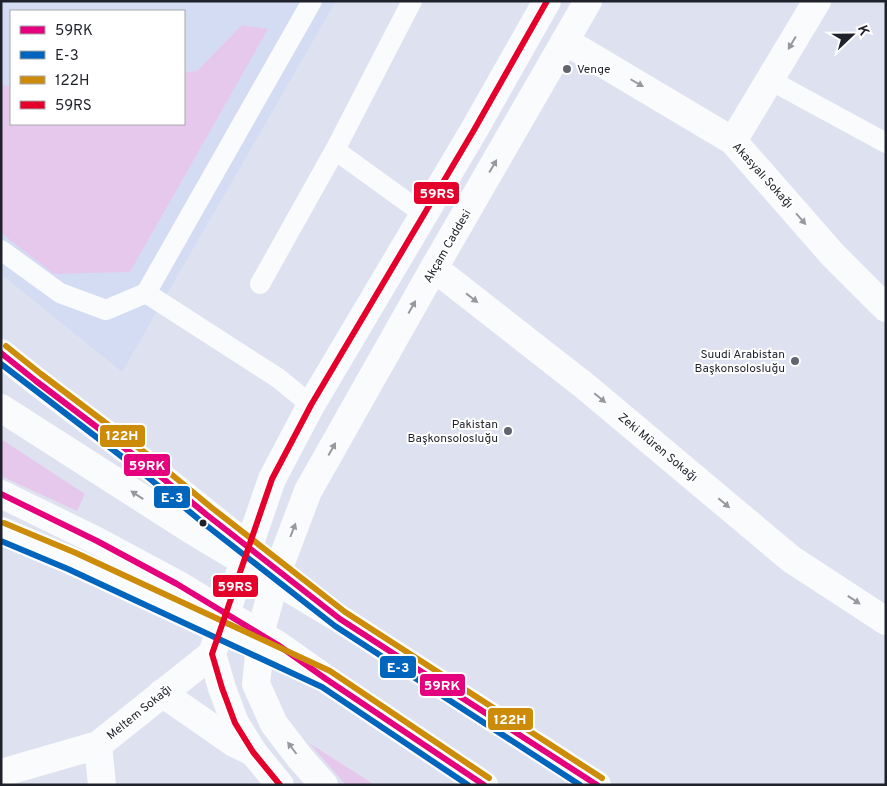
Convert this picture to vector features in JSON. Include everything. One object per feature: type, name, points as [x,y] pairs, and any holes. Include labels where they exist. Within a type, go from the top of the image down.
[{"type":"main road","points":[[280,785],[253,752],[235,723],[212,654],[272,479],[311,405],[474,130],[547,1]]},
{"type":"main road","name":"Akçam Caddesi","points":[[324,785],[274,724],[256,684],[262,627],[277,573],[308,491],[588,1]]},
{"type":"main road","points":[[733,141],[817,1]]},
{"type":"main road","name":"Akasyalı Sokağı","points":[[565,41],[733,141],[832,254],[886,308]]},
{"type":"main road","name":"Zeki Müren Sokağı","points":[[434,268],[586,386],[791,559],[886,621]]},
{"type":"main road","points":[[1,353],[144,462],[200,523]]},
{"type":"main road","points":[[1,408],[200,523],[340,619],[597,785]]},
{"type":"main road","points":[[1,494],[98,541],[167,592],[326,679],[484,785]]},
{"type":"main road","points":[[1,531],[72,560],[167,592]]},
{"type":"main road","name":"Meltem Sokağı","points":[[1,773],[98,744],[212,654]]},
{"type":"main road","points":[[162,693],[234,743],[253,752]]},
{"type":"main road","points":[[98,744],[102,785]]},
{"type":"lane","points":[[1,250],[60,293],[106,310],[146,293],[312,1]]},
{"type":"lane","points":[[260,284],[336,150],[412,1]]},
{"type":"lane","points":[[770,80],[886,143]]},
{"type":"lane","points":[[336,150],[424,214]]},
{"type":"lane","points":[[146,293],[278,378],[311,405]]},
{"type":"shaded area","points":[[1,1],[336,1],[122,372],[1,274]]},
{"type":"shaded area","points":[[242,25],[268,29],[130,272],[54,274],[1,233],[1,77],[4,86],[10,86],[10,125],[185,125],[185,72],[197,71]]},
{"type":"shaded area","points":[[1,439],[85,494],[77,511],[1,476]]},
{"type":"shaded area","points":[[309,743],[375,785],[346,785]]},
{"type":"transit line","name":"59RS","points":[[280,785],[253,752],[235,723],[212,654],[272,479],[311,405],[474,130],[547,1]]},
{"type":"transit line","name":"122H","points":[[6,346],[148,455],[212,508],[345,612],[602,778]]},
{"type":"transit line","name":"59RK","points":[[1,353],[143,462],[207,515],[340,619],[597,785]]},
{"type":"transit line","name":"E-3","points":[[1,364],[138,469],[202,522],[335,626],[580,785]]},
{"type":"transit line","name":"59RK","points":[[1,494],[97,541],[177,584],[278,645],[484,785]]},
{"type":"transit line","name":"122H","points":[[4,523],[76,553],[330,671],[489,778]]},
{"type":"transit line","name":"E-3","points":[[1,541],[68,569],[322,687],[468,785]]},
{"type":"place","name":"Venge","points":[[567,69]]},
{"type":"place","name":"Suudi Arabistan Başkonsolosluğu","points":[[795,361]]},
{"type":"place","name":"Pakistan Başkonsolosluğu","points":[[508,431]]}]
